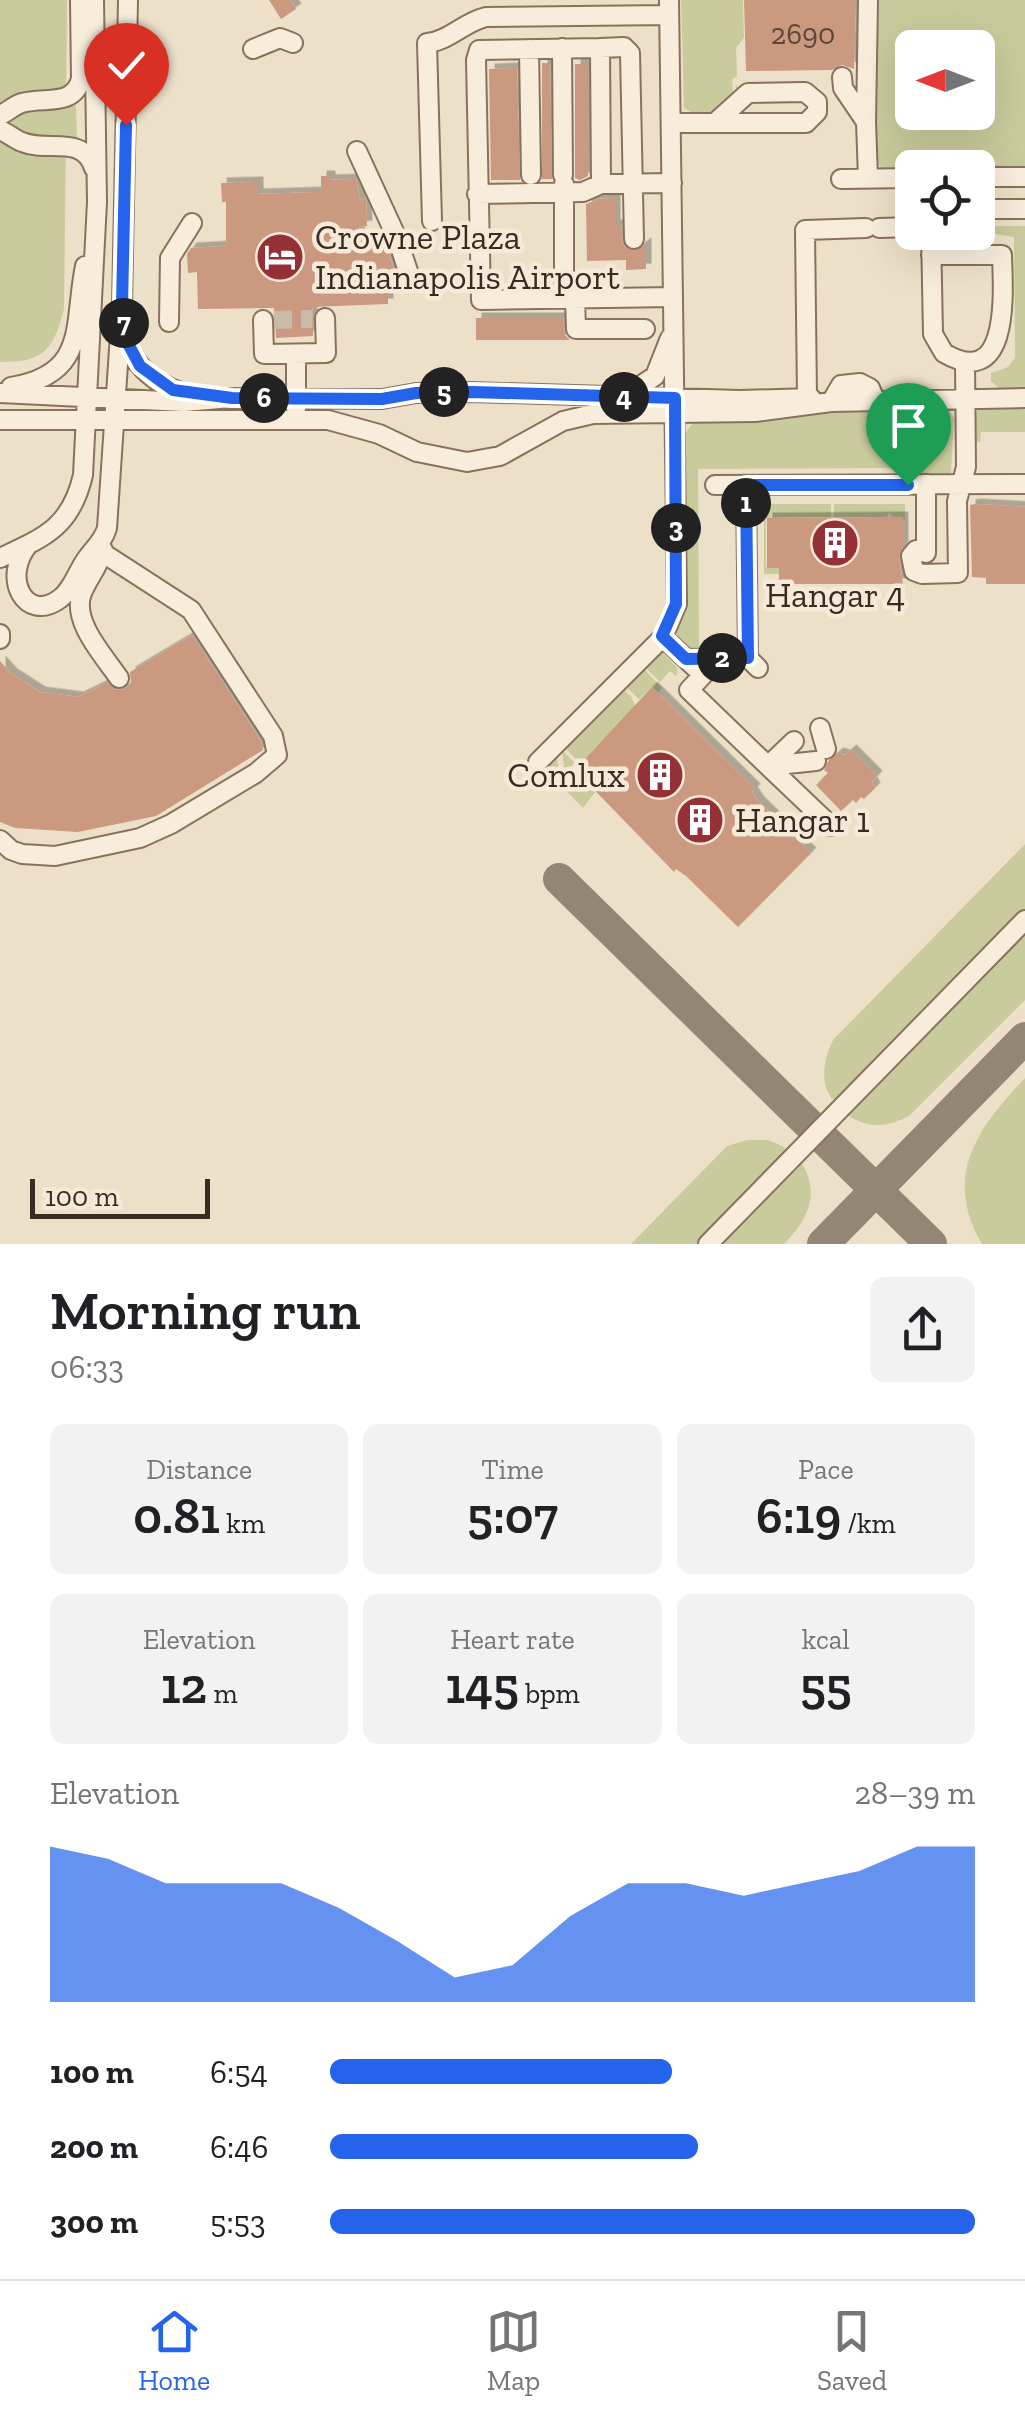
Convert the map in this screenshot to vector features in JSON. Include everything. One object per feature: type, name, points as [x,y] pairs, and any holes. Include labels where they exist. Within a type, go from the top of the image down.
[{"type":"street","points":[[0,391],[33,383],[56,368],[72,348],[80,324],[80,288],[97,192],[93,163],[83,150],[25,144],[6,133],[8,110],[63,99],[78,88],[80,0]]},
{"type":"street","points":[[0,558],[58,526],[74,506],[83,475],[97,192],[94,0]]},
{"type":"street","points":[[119,678],[86,627],[80,597],[103,546],[116,410],[128,0]]},
{"type":"street","points":[[868,0],[868,178]]},
{"type":"street","points":[[432,222],[426,43],[440,40],[478,19],[669,8],[676,604],[662,636],[538,762]]},
{"type":"street","points":[[530,16],[531,185]]},
{"type":"street","points":[[478,19],[481,300],[673,297]]},
{"type":"street","points":[[254,49],[280,38],[294,43]]},
{"type":"street","points":[[479,50],[530,43],[562,48],[624,48],[630,53],[634,239]]},
{"type":"street","points":[[562,48],[564,182],[570,299],[576,329],[645,329]]},
{"type":"street","points":[[600,48],[602,184]]},
{"type":"street","points":[[842,77],[843,88],[866,122]]},
{"type":"street","points":[[671,122],[806,122],[816,112],[816,102],[804,92],[748,93],[717,121]]},
{"type":"street","points":[[357,151],[397,238],[411,280]]},
{"type":"street","points":[[995,177],[1025,177]]},
{"type":"street","points":[[842,179],[895,178]]},
{"type":"street","points":[[477,194],[564,182],[584,192],[602,184],[672,183]]},
{"type":"street","points":[[995,209],[1025,209]]},
{"type":"street","points":[[169,322],[170,258],[192,223]]},
{"type":"street","points":[[807,398],[805,230],[895,227]]},
{"type":"street","points":[[932,250],[933,334],[944,353],[965,362],[983,356],[999,338],[1002,254],[932,255]]},
{"type":"street","points":[[122,305],[125,338],[148,374],[180,393],[232,398]]},
{"type":"street","points":[[262,320],[264,354],[296,354],[326,353],[325,318]]},
{"type":"street","points":[[619,397],[644,386],[654,376],[668,346],[673,323]]},
{"type":"street","points":[[296,354],[296,420]]},
{"type":"street","points":[[926,484],[926,551],[916,550],[912,556],[914,571],[958,573],[957,501],[966,466],[965,362]]},
{"type":"street","points":[[0,391],[87,398],[116,410],[349,424],[417,452],[468,462],[500,456],[574,418],[610,412],[807,398],[831,402]]},
{"type":"street","points":[[0,420],[86,419],[116,410],[232,398],[382,399],[416,393],[619,397],[756,412],[831,402],[1025,398]]},
{"type":"street","points":[[715,485],[1025,484]]},
{"type":"street","points":[[662,636],[686,659],[753,663],[746,485]]},
{"type":"street","points":[[28,545],[15,568],[16,587],[26,599],[48,604],[62,598],[103,546]]},
{"type":"street","points":[[0,840],[11,850],[38,856],[70,854],[152,834],[256,773],[278,755],[273,736],[192,610],[103,546]]},
{"type":"street","points":[[715,663],[689,690],[831,826]]},
{"type":"street","points":[[768,766],[821,755],[820,728]]},
{"type":"street","points":[[768,766],[794,741]]},
{"type":"street","points":[[0,824],[38,856]]},
{"type":"street","points":[[708,1244],[1025,920]]},
{"type":"green space","points":[[0,0],[67,0],[66,105],[76,106],[77,138],[66,139],[64,309],[56,335],[37,356],[0,362]]},
{"type":"green space","points":[[681,0],[743,0],[744,38],[736,48],[737,76],[732,80],[733,92],[737,91],[735,83],[740,91],[719,113],[695,114],[684,108]]},
{"type":"green space","points":[[872,0],[1025,0],[1025,171],[995,170],[995,150],[895,150],[895,170],[881,168],[876,159]]},
{"type":"green space","points":[[995,226],[1025,226],[1025,390],[1001,390],[991,381],[991,373],[1008,367],[1015,358],[1014,237],[995,234]]},
{"type":"green space","points":[[985,405],[1025,405],[1025,432],[981,432],[980,442],[974,442],[975,413]]},
{"type":"green space","points":[[862,406],[947,407],[954,418],[951,473],[947,479],[903,480],[903,468],[698,469],[699,645],[709,648],[691,649],[677,636],[676,629],[683,436],[692,424],[703,419]]},
{"type":"green space","points":[[764,504],[831,504],[831,517],[766,518],[766,567],[779,568],[779,574],[764,574]]},
{"type":"green space","points":[[834,504],[905,504],[905,521],[889,513],[887,517],[834,517]]},
{"type":"green space","points":[[662,652],[678,671],[676,676],[670,671],[660,682],[645,667]]},
{"type":"green space","points":[[644,669],[662,688],[658,693],[652,687],[639,699],[626,687]]},
{"type":"green space","points":[[623,690],[635,706],[581,764],[565,748]]},
{"type":"green space","points":[[562,750],[574,762],[569,771],[579,786],[586,780],[596,791],[583,808],[543,767],[556,754],[560,775],[565,774]]},
{"type":"green space","points":[[1025,844],[1025,910],[853,1086],[839,1099],[832,1099],[824,1070],[833,1040]]},
{"type":"green space","points":[[1025,931],[1025,1000],[909,1116],[879,1125],[849,1116],[848,1112]]},
{"type":"green space","points":[[1025,1078],[1025,1244],[982,1244],[965,1196],[971,1154],[993,1115]]},
{"type":"green space","points":[[768,1140],[784,1147],[786,1152],[699,1244],[631,1244],[727,1146]]},
{"type":"green space","points":[[801,1162],[810,1185],[809,1206],[784,1244],[718,1244]]},
{"type":"building","points":[[269,0],[290,0],[296,9],[281,19]]},
{"type":"building","points":[[744,0],[856,0],[854,69],[842,65],[832,70],[746,71]]},
{"type":"building","points":[[542,63],[550,63],[552,179],[542,179]]},
{"type":"building","points":[[575,64],[588,64],[588,176],[580,180],[575,178]]},
{"type":"building","points":[[517,68],[520,180],[491,180],[489,69]]},
{"type":"building","name":"Crowne Plaza Indianapolis Airport","points":[[321,176],[330,176],[330,180],[356,179],[360,198],[366,200],[367,226],[359,227],[360,246],[372,246],[372,252],[388,252],[397,277],[397,291],[388,292],[388,304],[312,307],[313,336],[276,338],[274,308],[198,309],[197,272],[188,273],[187,254],[191,248],[226,246],[226,202],[222,202],[221,183],[258,182],[258,194],[321,192]]},
{"type":"building","points":[[615,198],[615,225],[621,225],[623,245],[635,251],[646,243],[646,269],[626,270],[626,260],[587,261],[586,204]]},
{"type":"building","points":[[476,318],[563,318],[565,335],[570,340],[476,340]]},
{"type":"building","points":[[970,505],[1025,507],[1025,584],[986,584],[986,578],[972,577]]},
{"type":"building","name":"Hangar 4","points":[[903,517],[899,558],[903,584],[779,584],[779,568],[767,568],[767,518]]},
{"type":"building","points":[[192,635],[261,741],[263,750],[156,816],[78,832],[15,828],[0,822],[0,661],[40,692],[78,697],[107,683],[115,690],[125,689],[131,682],[130,672]]},
{"type":"building","name":"Comlux","points":[[652,687],[755,789],[752,792],[759,802],[811,853],[738,927],[686,876],[676,869],[674,872],[575,770]]},
{"type":"building","points":[[851,750],[877,776],[872,782],[875,788],[864,799],[861,797],[856,803],[853,800],[841,811],[816,785],[828,773],[824,770],[828,761]]},
{"type":"taxiway","points":[[559,879],[931,1244]]},
{"type":"taxiway","points":[[823,1244],[1025,1038]]},
{"type":"tunnel","points":[[274,320],[312,319]]},
{"type":"place","name":"Crowne Plaza Indianapolis Airport","points":[[280,257]]},
{"type":"place","name":"Hangar 4","points":[[835,543]]},
{"type":"place","name":"Comlux","points":[[660,775]]},
{"type":"place","name":"Hangar 1","points":[[700,820]]},
{"type":"route","points":[[126,125],[122,305],[125,338],[140,366],[173,390],[232,398],[382,399],[416,393],[472,392],[675,398],[676,604],[671,623],[662,636],[686,659],[748,658],[746,485],[908,485]]}]
